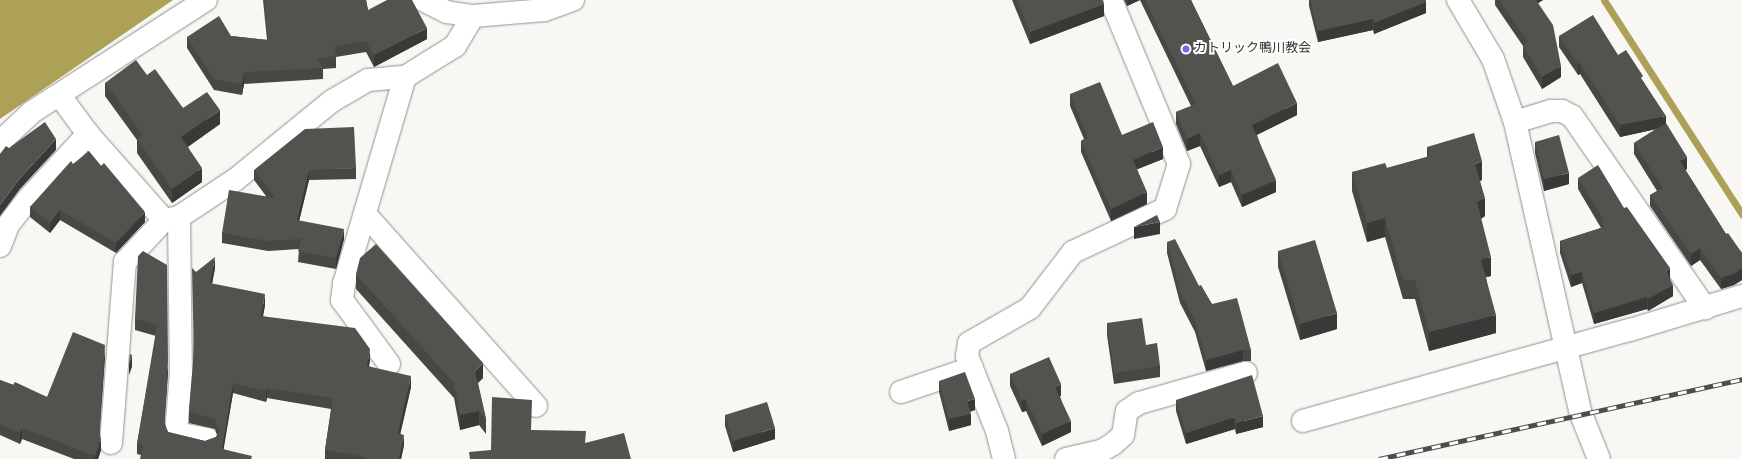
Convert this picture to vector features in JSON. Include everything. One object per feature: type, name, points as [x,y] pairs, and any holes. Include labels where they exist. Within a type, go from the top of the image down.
[{"type":"street","points":[[0,142],[32,112],[60,96],[206,0]]},
{"type":"street","points":[[423,0],[447,12],[473,16],[546,10],[573,0]]},
{"type":"street","points":[[1004,459],[997,431],[967,356],[969,343],[1030,308],[1073,252],[1166,209],[1179,164],[1111,0]]},
{"type":"street","points":[[1458,0],[1493,59],[1515,122],[1581,414],[1599,459]]},
{"type":"street","points":[[111,443],[125,262],[172,218],[235,180],[332,101],[368,80],[406,77],[455,46],[473,16]]},
{"type":"street","points":[[389,364],[342,300],[365,214],[406,77]]},
{"type":"street","points":[[60,96],[88,134],[172,218],[182,372],[176,433],[207,439]]},
{"type":"street","points":[[1515,122],[1551,111],[1562,111],[1572,116],[1705,308]]},
{"type":"street","points":[[0,246],[8,225],[88,134]]},
{"type":"street","points":[[365,214],[536,406]]},
{"type":"street","points":[[1303,421],[1566,348],[1742,296]]},
{"type":"street","points":[[901,392],[972,368]]},
{"type":"street","points":[[1066,459],[1100,451],[1114,444],[1123,435],[1127,411],[1139,403],[1246,373]]},
{"type":"shaded area","points":[[0,0],[173,0],[0,119]]},
{"type":"building","points":[[264,0],[366,0],[368,10],[387,0],[412,0],[427,28],[374,55],[366,41],[335,46],[336,56],[316,59],[323,68],[244,72],[242,84],[214,79],[187,37],[219,16],[231,36],[268,40]]},
{"type":"building","points":[[1017,0],[1103,0],[1104,4],[1030,32]]},
{"type":"building","points":[[1145,0],[1191,0],[1233,86],[1278,63],[1297,103],[1252,125],[1276,180],[1242,195],[1231,170],[1219,175],[1200,133],[1187,139],[1176,112],[1196,104]]},
{"type":"building","points":[[1310,0],[1426,0],[1426,2],[1374,23],[1373,19],[1318,31]]},
{"type":"building","points":[[1499,0],[1536,0],[1553,25],[1561,66],[1542,77],[1523,46],[1528,42]]},
{"type":"building","points":[[1593,15],[1618,55],[1626,50],[1643,76],[1641,78],[1666,116],[1620,125],[1580,63],[1578,64],[1559,36]]},
{"type":"building","points":[[136,60],[147,75],[155,69],[183,108],[207,92],[220,110],[181,137],[202,168],[172,189],[137,139],[143,135],[105,83]]},
{"type":"building","points":[[1100,82],[1122,135],[1153,122],[1163,147],[1133,160],[1147,192],[1111,209],[1081,141],[1088,138],[1070,94]]},
{"type":"building","points":[[45,122],[56,139],[20,178],[0,205],[0,154],[6,146],[9,148]]},
{"type":"building","points":[[1666,123],[1687,157],[1680,161],[1726,234],[1728,233],[1742,253],[1742,268],[1734,274],[1721,278],[1700,248],[1691,254],[1650,195],[1663,188],[1634,143]]},
{"type":"building","points":[[354,127],[356,168],[309,170],[297,220],[344,229],[336,258],[298,251],[301,239],[268,241],[222,233],[229,190],[275,198],[254,170],[305,129]]},
{"type":"building","points":[[1474,133],[1482,161],[1475,164],[1485,198],[1477,202],[1491,257],[1481,260],[1496,315],[1429,332],[1415,280],[1403,280],[1385,218],[1367,223],[1352,172],[1385,163],[1387,168],[1430,156],[1427,147]]},
{"type":"building","points":[[1559,135],[1569,173],[1544,179],[1535,142]]},
{"type":"building","points":[[89,151],[101,166],[104,163],[145,212],[116,243],[60,210],[50,223],[30,207],[71,161],[73,164]]},
{"type":"building","points":[[1598,165],[1624,208],[1627,207],[1670,268],[1666,271],[1673,285],[1648,299],[1647,297],[1594,313],[1582,272],[1571,275],[1560,241],[1604,227],[1601,220],[1603,219],[1578,178]]},
{"type":"building","points":[[1157,215],[1160,222],[1134,227]]},
{"type":"building","points":[[1175,239],[1199,286],[1201,285],[1212,304],[1237,298],[1251,350],[1243,350],[1206,360],[1195,320],[1180,292],[1167,242]]},
{"type":"building","points":[[1315,240],[1337,313],[1300,324],[1278,251]]},
{"type":"building","points":[[376,244],[483,363],[475,371],[486,419],[479,411],[460,415],[454,383],[356,274],[360,258]]},
{"type":"building","points":[[143,251],[167,265],[168,361],[164,421],[168,432],[205,441],[216,437],[219,431],[215,419],[189,412],[194,361],[192,268],[196,272],[215,257],[210,283],[265,294],[261,316],[355,328],[370,349],[367,366],[411,376],[398,433],[404,435],[399,459],[365,459],[365,457],[325,450],[333,398],[267,388],[266,391],[233,383],[222,449],[252,456],[251,459],[140,459],[143,445],[137,444],[157,325],[135,319],[138,256]]},
{"type":"building","points":[[1142,318],[1146,345],[1157,343],[1160,366],[1114,373],[1107,323]]},
{"type":"building","points":[[73,332],[105,345],[99,431],[101,439],[95,456],[22,428],[20,433],[0,424],[0,380],[13,385],[15,382],[47,397]]},
{"type":"building","points":[[130,354],[132,355],[129,364]]},
{"type":"building","points":[[1049,357],[1061,384],[1055,387],[1071,421],[1042,434],[1026,399],[1022,401],[1010,374]]},
{"type":"building","points":[[965,372],[975,399],[967,401],[971,414],[949,419],[939,381]]},
{"type":"building","points":[[1252,375],[1263,416],[1236,423],[1235,417],[1186,433],[1176,400]]},
{"type":"building","points":[[492,397],[532,400],[531,430],[586,431],[585,443],[624,433],[631,459],[470,459],[469,452],[491,450]]},
{"type":"building","points":[[767,402],[775,428],[733,441],[725,415]]},
{"type":"waterway","points":[[1604,0],[1742,214]]},
{"type":"railway","points":[[1379,459],[1742,379]]},
{"type":"place","name":"カトリック鴨川教会","points":[[1186,49]]}]
